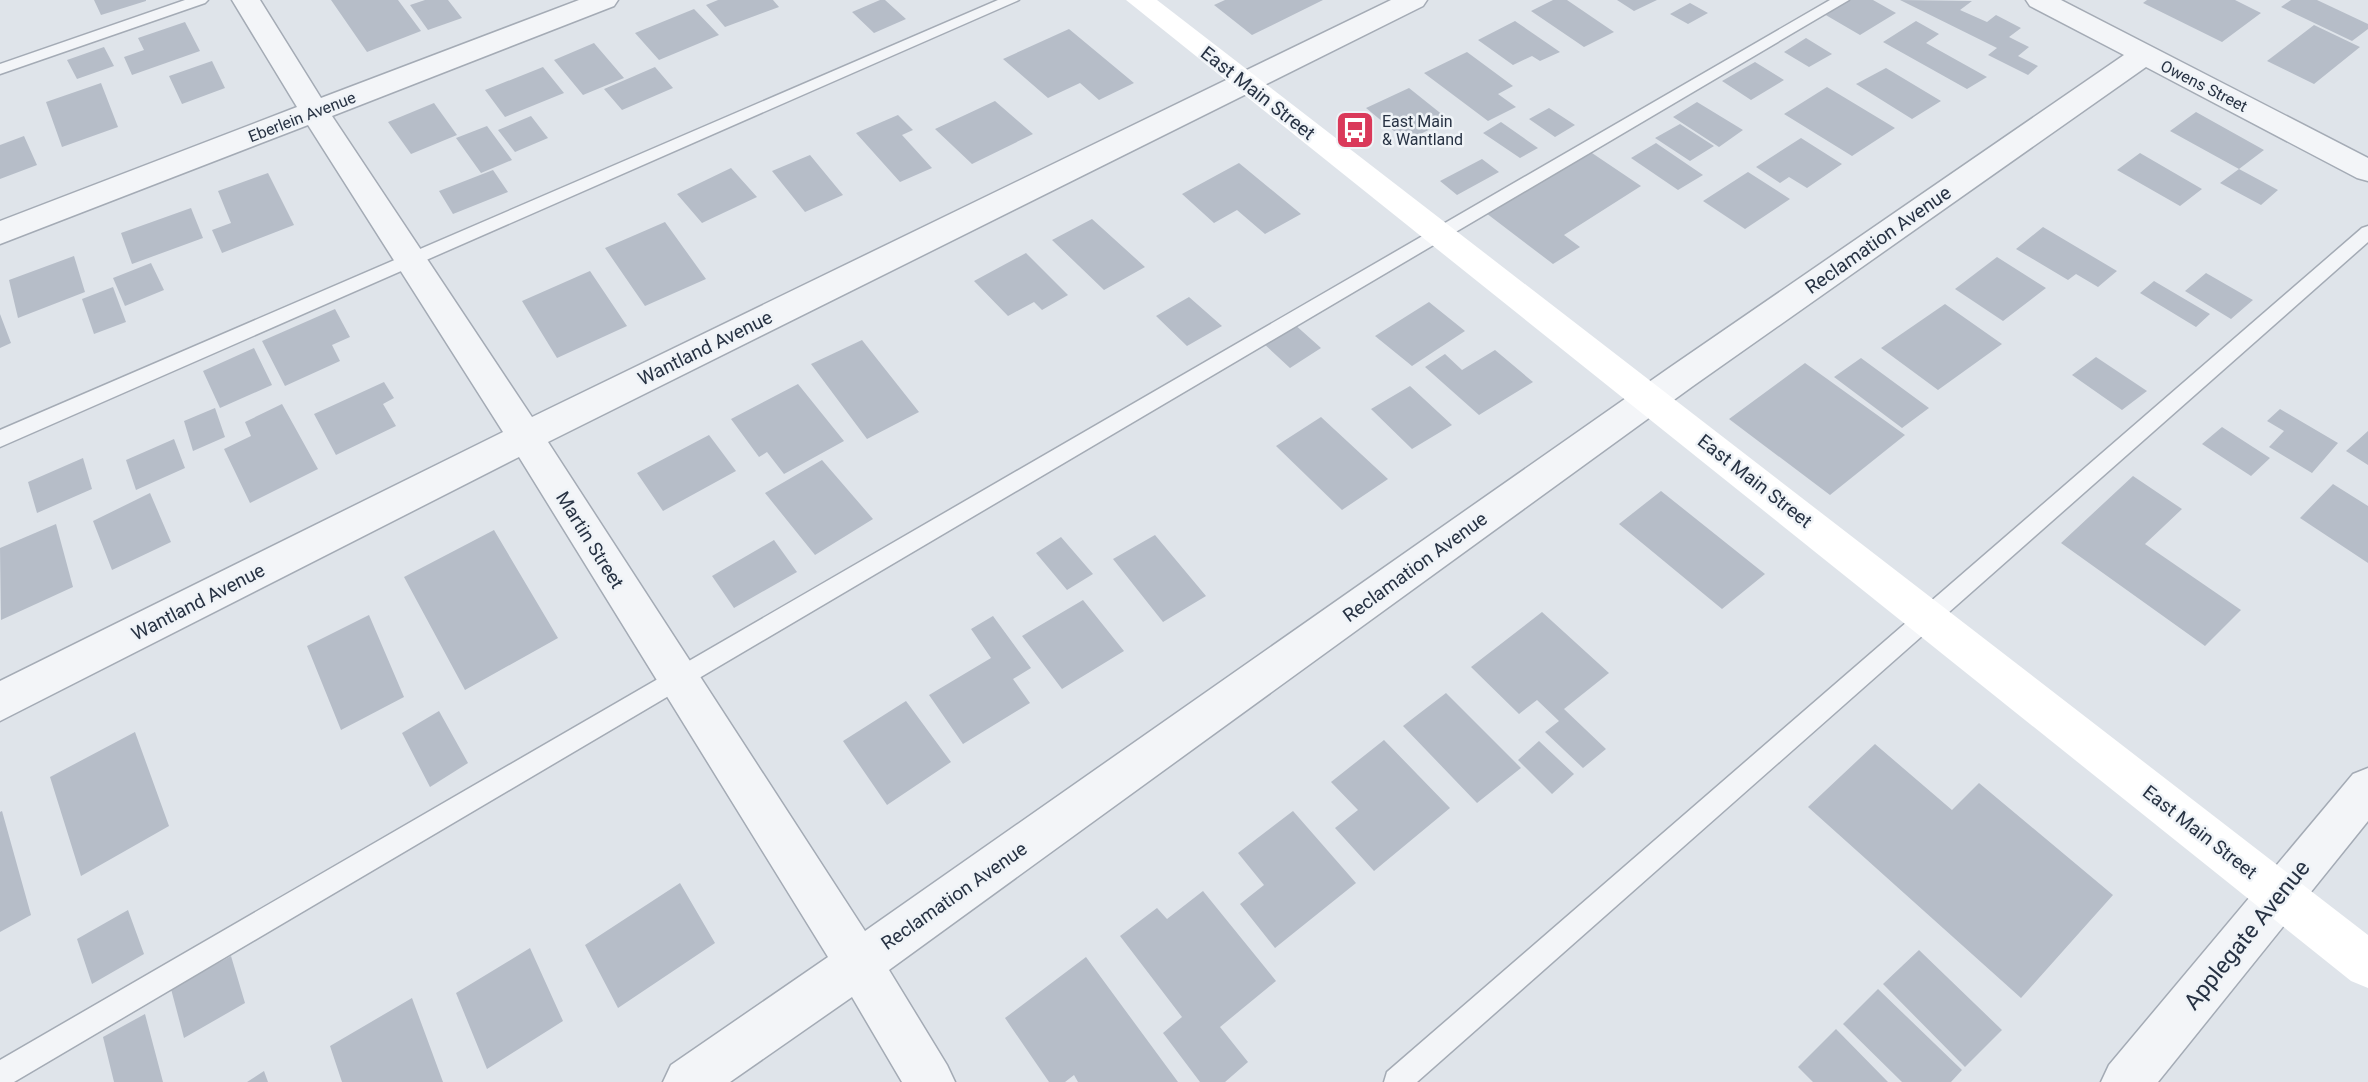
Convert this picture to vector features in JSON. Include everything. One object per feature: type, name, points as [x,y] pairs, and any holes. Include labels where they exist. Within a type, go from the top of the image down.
[{"type":"street","name":"Martin Street","points":[[246,0],[313,112],[525,437],[930,1082]]},
{"type":"street","name":"Eberlein Avenue","points":[[0,233],[604,0]]},
{"type":"street","name":"East Main Street","points":[[1140,0],[1651,398],[2368,964]]},
{"type":"street","name":"Wantland Avenue","points":[[0,702],[525,437],[1413,0]]},
{"type":"street","name":"Owens Street","points":[[2040,0],[2368,171]]},
{"type":"street","name":"Reclamation Avenue","points":[[688,1082],[858,964],[1651,398],[2144,55]]},
{"type":"street","name":"Applegate Avenue","points":[[2126,1082],[2368,788]]},
{"type":"lane","points":[[0,69],[200,0]]},
{"type":"lane","points":[[0,439],[1011,0]]},
{"type":"lane","points":[[0,1075],[1841,0]]},
{"type":"lane","points":[[1398,1082],[2368,232]]},
{"type":"building","points":[[94,0],[146,0],[146,1],[101,15]]},
{"type":"building","points":[[331,0],[398,0],[421,31],[367,52]]},
{"type":"building","points":[[425,0],[448,0],[462,18],[428,30],[410,5]]},
{"type":"building","points":[[718,0],[773,0],[779,7],[725,27],[706,5]]},
{"type":"building","points":[[885,0],[906,19],[874,33],[852,12]]},
{"type":"building","points":[[1225,0],[1323,0],[1252,35],[1214,5]]},
{"type":"building","points":[[1553,0],[1567,0],[1614,32],[1584,47],[1531,11]]},
{"type":"building","points":[[1617,0],[1657,0],[1634,11]]},
{"type":"building","points":[[1848,0],[1873,0],[1896,13],[1860,35],[1824,14]]},
{"type":"building","points":[[1900,0],[1972,1],[1960,10],[1987,22],[1996,15],[2021,28],[2009,37],[2029,47],[2018,56],[2038,66],[2028,75],[1988,55],[1997,48]]},
{"type":"building","points":[[2147,0],[2235,0],[2261,13],[2222,42],[2143,3]]},
{"type":"building","points":[[2291,0],[2317,0],[2368,24],[2368,29],[2352,41],[2281,7]]},
{"type":"building","points":[[1690,3],[1708,13],[1688,24],[1670,14]]},
{"type":"building","points":[[694,9],[719,35],[659,60],[635,33]]},
{"type":"building","points":[[1515,21],[1560,52],[1540,61],[1532,56],[1513,65],[1478,40]]},
{"type":"building","points":[[1916,21],[1939,34],[1926,43],[1987,77],[1967,89],[1883,42]]},
{"type":"building","points":[[185,22],[200,51],[132,75],[124,57],[144,50],[138,38]]},
{"type":"building","points":[[2314,25],[2360,47],[2314,84],[2267,61]]},
{"type":"building","points":[[1069,29],[1134,83],[1099,100],[1080,83],[1048,98],[1003,59]]},
{"type":"building","points":[[1806,38],[1832,54],[1809,67],[1784,52]]},
{"type":"building","points":[[594,43],[624,78],[583,95],[554,60]]},
{"type":"building","points":[[104,47],[114,66],[77,79],[67,60]]},
{"type":"building","points":[[1467,52],[1513,86],[1498,94],[1516,107],[1488,121],[1424,73]]},
{"type":"building","points":[[212,61],[225,88],[182,104],[169,76]]},
{"type":"building","points":[[1755,62],[1784,80],[1751,100],[1722,81]]},
{"type":"building","points":[[543,67],[564,93],[505,117],[485,90]]},
{"type":"building","points":[[655,67],[673,88],[622,110],[604,89]]},
{"type":"building","points":[[1886,68],[1941,101],[1912,119],[1856,84]]},
{"type":"building","points":[[101,83],[118,127],[62,147],[46,102]]},
{"type":"building","points":[[1827,87],[1895,128],[1852,156],[1784,114]]},
{"type":"building","points":[[1409,88],[1449,120],[1406,141],[1366,108]]},
{"type":"building","points":[[995,101],[1033,134],[972,164],[935,129]]},
{"type":"building","points":[[1697,102],[1743,130],[1719,147],[1673,117]]},
{"type":"building","points":[[434,103],[457,135],[411,154],[388,122]]},
{"type":"building","points":[[1549,108],[1575,125],[1555,137],[1529,119]]},
{"type":"building","points":[[2196,112],[2264,150],[2239,169],[2170,131]]},
{"type":"building","points":[[898,115],[913,130],[902,135],[932,168],[900,182],[856,133]]},
{"type":"building","points":[[531,116],[548,138],[515,152],[498,130]]},
{"type":"building","points":[[1501,122],[1538,148],[1520,158],[1483,133]]},
{"type":"building","points":[[1680,124],[1714,146],[1690,161],[1655,138]]},
{"type":"building","points":[[487,126],[512,160],[481,173],[456,138]]},
{"type":"building","points":[[24,136],[37,165],[0,179],[0,145]]},
{"type":"building","points":[[1801,138],[1842,164],[1807,188],[1789,177],[1780,183],[1756,167]]},
{"type":"building","points":[[1656,143],[1703,175],[1678,190],[1631,158]]},
{"type":"building","points":[[1589,151],[1641,186],[1564,235],[1580,247],[1553,264],[1486,213]]},
{"type":"building","points":[[2140,153],[2202,189],[2180,206],[2117,170]]},
{"type":"building","points":[[810,155],[843,195],[805,212],[772,171]]},
{"type":"building","points":[[1482,159],[1499,172],[1457,195],[1440,181]]},
{"type":"building","points":[[1239,163],[1301,214],[1265,234],[1237,210],[1214,223],[1182,194]]},
{"type":"building","points":[[731,168],[757,197],[702,223],[677,194]]},
{"type":"building","points":[[2239,169],[2278,190],[2261,205],[2220,183]]},
{"type":"building","points":[[493,170],[508,192],[453,214],[439,191]]},
{"type":"building","points":[[1748,172],[1790,199],[1745,229],[1703,201]]},
{"type":"building","points":[[268,173],[294,225],[222,253],[212,230],[231,223],[218,191]]},
{"type":"building","points":[[191,208],[203,238],[132,264],[121,233]]},
{"type":"building","points":[[1092,219],[1145,267],[1104,290],[1052,240]]},
{"type":"building","points":[[665,222],[706,279],[645,306],[605,248]]},
{"type":"building","points":[[2043,227],[2117,271],[2098,287],[2076,274],[2068,280],[2016,249]]},
{"type":"building","points":[[1026,253],[1068,295],[1042,310],[1034,302],[1008,316],[974,281]]},
{"type":"building","points":[[74,256],[85,292],[18,318],[9,280]]},
{"type":"building","points":[[1997,257],[2046,288],[2003,321],[1955,289]]},
{"type":"building","points":[[151,263],[164,290],[125,306],[113,278]]},
{"type":"building","points":[[590,271],[627,326],[557,358],[522,301]]},
{"type":"building","points":[[2206,273],[2253,300],[2231,319],[2185,291]]},
{"type":"building","points":[[2154,281],[2210,314],[2196,327],[2140,293]]},
{"type":"building","points":[[113,287],[126,322],[94,334],[82,299]]},
{"type":"building","points":[[1189,297],[1222,326],[1187,346],[1156,316]]},
{"type":"building","points":[[1429,302],[1465,331],[1412,366],[1375,336]]},
{"type":"building","points":[[1945,304],[2002,344],[1938,390],[1881,348]]},
{"type":"building","points":[[335,309],[350,337],[332,345],[340,361],[285,386],[262,341]]},
{"type":"building","points":[[0,314],[11,343],[0,348]]},
{"type":"building","points":[[1293,323],[1321,348],[1290,368],[1262,342]]},
{"type":"building","points":[[862,340],[919,412],[867,439],[811,364]]},
{"type":"building","points":[[254,348],[272,385],[220,408],[203,371]]},
{"type":"building","points":[[1495,350],[1533,382],[1479,415],[1425,367],[1445,354],[1462,370]]},
{"type":"building","points":[[2096,357],[2147,391],[2122,410],[2072,375]]},
{"type":"building","points":[[1861,358],[1929,408],[1902,428],[1834,377]]},
{"type":"building","points":[[1805,363],[1905,435],[1830,495],[1729,419]]},
{"type":"building","points":[[384,382],[394,398],[383,404],[396,426],[336,455],[314,414]]},
{"type":"building","points":[[798,384],[844,441],[784,474],[767,452],[759,457],[731,419]]},
{"type":"building","points":[[1410,386],[1452,425],[1412,449],[1371,409]]},
{"type":"building","points":[[282,404],[318,469],[250,503],[224,449],[251,436],[245,422]]},
{"type":"building","points":[[215,408],[225,437],[193,451],[184,421]]},
{"type":"building","points":[[2280,409],[2338,443],[2312,473],[2269,447],[2284,431],[2267,421]]},
{"type":"building","points":[[1321,417],[1388,479],[1342,510],[1276,446]]},
{"type":"building","points":[[2222,427],[2270,458],[2251,476],[2202,444]]},
{"type":"building","points":[[2368,431],[2368,465],[2346,451]]},
{"type":"building","points":[[709,435],[736,471],[663,511],[637,473]]},
{"type":"building","points":[[174,439],[185,468],[136,490],[126,460]]},
{"type":"building","points":[[83,458],[92,489],[37,513],[28,482]]},
{"type":"building","points":[[822,460],[873,519],[815,555],[765,493]]},
{"type":"building","points":[[2133,476],[2182,509],[2145,544],[2241,610],[2205,646],[2061,543]]},
{"type":"building","points":[[2333,484],[2368,506],[2368,563],[2300,518]]},
{"type":"building","points":[[1661,491],[1765,574],[1722,609],[1619,524]]},
{"type":"building","points":[[150,493],[171,542],[112,570],[93,521]]},
{"type":"building","points":[[56,524],[73,587],[1,620],[0,548]]},
{"type":"building","points":[[494,530],[558,638],[465,690],[404,577]]},
{"type":"building","points":[[1155,535],[1206,596],[1163,622],[1113,559]]},
{"type":"building","points":[[1061,537],[1093,574],[1067,590],[1036,553]]},
{"type":"building","points":[[774,540],[797,572],[734,608],[712,576]]},
{"type":"building","points":[[1083,600],[1124,651],[1062,689],[1022,636]]},
{"type":"building","points":[[1542,612],[1609,673],[1564,709],[1606,749],[1583,768],[1545,732],[1559,721],[1537,700],[1519,714],[1471,667]]},
{"type":"building","points":[[369,615],[404,697],[341,730],[307,646]]},
{"type":"building","points":[[993,616],[1031,668],[1013,679],[1030,703],[963,744],[929,695],[991,658],[971,629]]},
{"type":"building","points":[[1446,693],[1521,768],[1477,803],[1403,726]]},
{"type":"building","points":[[906,701],[951,762],[887,805],[843,741]]},
{"type":"building","points":[[439,711],[468,763],[430,787],[402,733]]},
{"type":"building","points":[[135,732],[169,826],[81,876],[50,777]]},
{"type":"building","points":[[1384,740],[1450,808],[1374,871],[1335,828],[1358,810],[1331,782]]},
{"type":"building","points":[[1539,741],[1574,774],[1552,794],[1518,760]]},
{"type":"building","points":[[1875,744],[1952,810],[1979,783],[2113,895],[2021,998],[1808,807]]},
{"type":"building","points":[[2,811],[31,915],[0,932],[0,812]]},
{"type":"building","points":[[1293,811],[1356,883],[1275,948],[1240,904],[1264,885],[1238,853]]},
{"type":"building","points":[[680,883],[715,943],[618,1008],[585,945]]},
{"type":"building","points":[[1203,891],[1276,981],[1220,1027],[1248,1062],[1225,1082],[1200,1082],[1163,1033],[1182,1017],[1120,936],[1157,908],[1167,919]]},
{"type":"building","points":[[128,910],[144,954],[92,984],[77,939]]},
{"type":"building","points":[[530,948],[563,1021],[487,1069],[456,993]]},
{"type":"building","points":[[1919,950],[2002,1030],[1965,1067],[1883,984]]},
{"type":"building","points":[[231,956],[245,1003],[184,1038],[171,989]]},
{"type":"building","points":[[1086,957],[1178,1082],[1078,1082],[1074,1075],[1065,1082],[1049,1082],[1005,1018]]},
{"type":"building","points":[[1878,989],[1962,1070],[1951,1082],[1902,1082],[1843,1024]]},
{"type":"building","points":[[412,998],[443,1082],[342,1082],[330,1046]]},
{"type":"building","points":[[145,1014],[163,1082],[114,1082],[103,1037]]},
{"type":"building","points":[[1836,1029],[1888,1082],[1813,1082],[1798,1067]]},
{"type":"building","points":[[264,1071],[268,1082],[247,1082]]},
{"type":"place","name":"East Main & Wantland","points":[[1355,130]]}]
